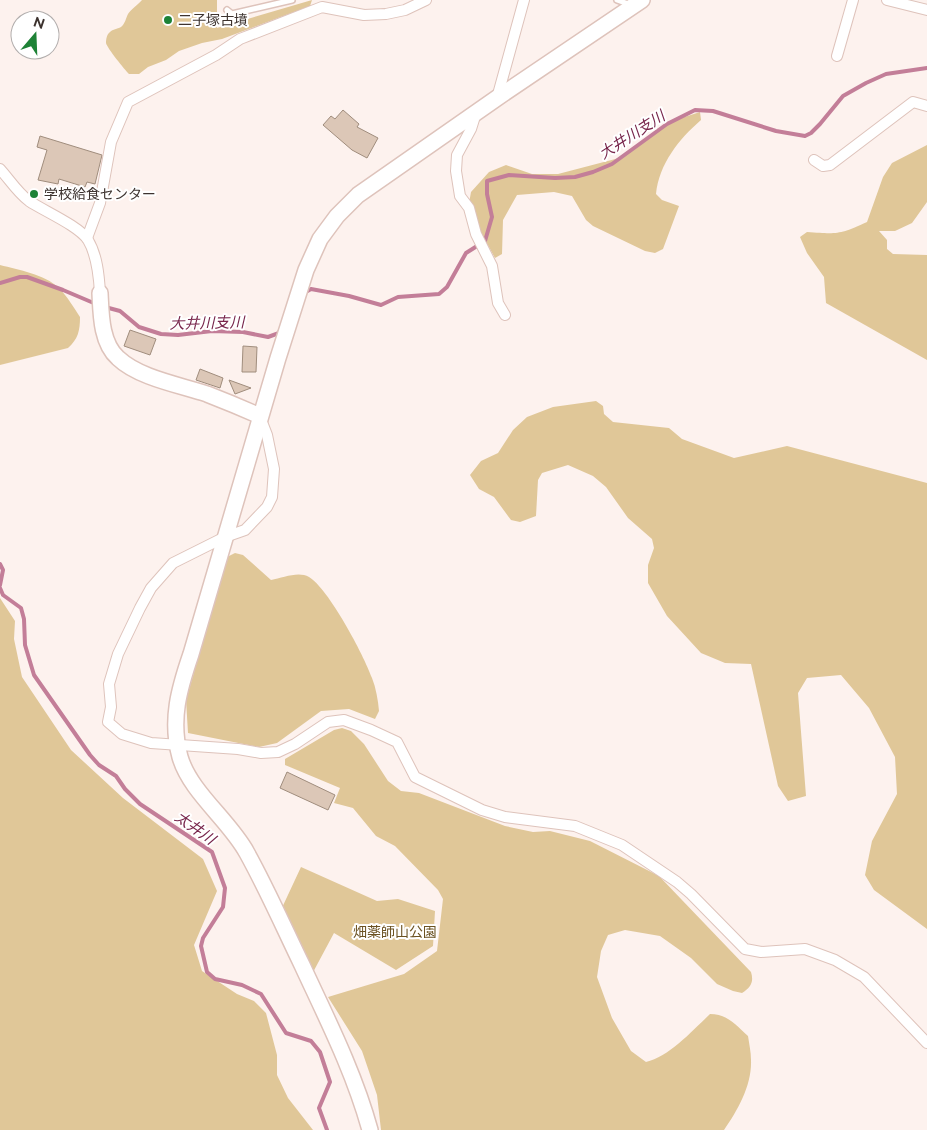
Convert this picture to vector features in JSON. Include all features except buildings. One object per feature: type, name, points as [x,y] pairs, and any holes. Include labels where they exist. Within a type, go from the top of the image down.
[{"type":"street","points":[[87,238],[100,203],[111,142],[128,102],[216,55],[240,39],[323,4],[364,15],[386,14],[405,10],[426,0]]},
{"type":"street","points":[[497,98],[524,0]]},
{"type":"street","points":[[837,56],[852,0]]},
{"type":"street","points":[[887,0],[925,6]]},
{"type":"street","points":[[370,1130],[363,1105],[340,1047],[246,851],[190,779],[181,759],[177,744],[175,715],[179,688],[191,654],[278,358],[306,270],[320,239],[337,216],[358,195],[476,112],[638,3]]},
{"type":"street","points":[[814,160],[823,166],[830,165],[913,102],[927,106]]},
{"type":"street","points":[[476,112],[471,129],[457,155],[456,171],[460,196],[469,208],[476,234],[492,266],[498,303],[505,315]]},
{"type":"street","points":[[0,169],[28,200],[87,238],[93,251],[97,269],[104,329],[111,349],[118,358],[134,369],[228,402],[260,416],[267,435],[274,469],[272,497],[267,507],[245,530],[225,537],[173,563],[151,588],[118,654],[109,684],[110,707],[108,722],[122,734],[151,744],[177,744],[238,749],[261,753],[278,752],[295,744],[328,722],[344,720],[371,730],[397,742],[415,777],[482,810],[505,817],[576,826],[622,845],[677,882],[745,949],[761,952],[805,949],[835,960],[864,977],[927,1043]]},
{"type":"lane","points":[[227,10],[232,14],[292,0]]},
{"type":"lane","points":[[617,0],[638,3]]},
{"type":"green space","points":[[142,0],[217,0],[217,28],[312,0],[310,6],[222,39],[202,43],[179,51],[166,60],[148,67],[139,74],[129,74],[109,49],[106,38],[111,31],[122,26],[129,12]]},
{"type":"green space","points":[[700,112],[701,120],[685,135],[671,153],[661,172],[658,183],[656,194],[662,200],[679,206],[663,249],[655,253],[645,251],[593,226],[586,220],[572,196],[554,192],[517,195],[503,220],[502,254],[495,258],[468,209],[471,192],[489,172],[506,165],[532,174],[558,174],[623,157],[666,123]]},
{"type":"green space","points":[[927,145],[927,202],[912,223],[895,231],[879,231],[887,240],[887,249],[893,254],[927,255],[927,360],[826,303],[824,277],[807,253],[800,237],[807,232],[832,233],[844,231],[867,222],[883,177],[892,163]]},
{"type":"green space","points":[[0,265],[46,279],[65,295],[80,317],[78,334],[68,348],[0,365]]},
{"type":"green space","points":[[596,401],[603,406],[604,414],[613,422],[669,428],[682,439],[734,458],[787,446],[927,483],[927,929],[874,890],[865,875],[872,841],[897,794],[895,757],[869,708],[841,675],[807,678],[798,693],[806,796],[788,801],[778,786],[751,664],[725,663],[701,653],[667,616],[648,583],[648,565],[654,548],[652,539],[628,518],[606,487],[593,476],[568,465],[542,473],[538,480],[536,516],[520,522],[511,520],[494,497],[479,489],[470,475],[481,461],[498,453],[513,430],[527,417],[553,407]]},
{"type":"green space","points":[[235,553],[243,555],[271,580],[305,575],[326,594],[345,623],[368,668],[375,686],[378,703],[379,711],[375,719],[349,709],[321,711],[277,743],[259,747],[188,733],[186,700],[227,557]]},
{"type":"green space","points":[[0,598],[15,621],[14,639],[22,677],[71,750],[123,798],[203,859],[217,891],[194,945],[202,971],[237,994],[254,1001],[266,1013],[277,1055],[277,1075],[288,1098],[313,1130],[0,1130]]},
{"type":"green space","points":[[342,728],[351,731],[364,744],[388,781],[401,791],[419,793],[505,826],[533,832],[550,831],[590,841],[659,876],[751,972],[752,981],[748,989],[742,993],[733,991],[717,984],[691,958],[660,936],[625,930],[608,935],[601,951],[597,977],[612,1018],[631,1051],[646,1062],[672,1049],[710,1014],[726,1018],[748,1036],[751,1069],[747,1088],[739,1106],[724,1130],[381,1130],[377,1095],[362,1051],[328,997],[404,974],[437,951],[443,899],[438,890],[395,846],[376,836],[353,808],[334,803],[340,788],[285,765],[285,759],[334,730]]},
{"type":"green space","name":"畑薬師山公園","points":[[301,867],[377,901],[398,899],[435,911],[433,946],[396,970],[334,933],[311,976],[280,912]]},
{"type":"waterway","name":"大井川支川","points":[[304,293],[311,289],[349,296],[381,305],[398,297],[439,294],[447,287],[466,253],[485,241],[492,217],[487,194],[487,181],[509,175],[555,178],[575,177],[593,172],[612,164],[667,124],[695,110],[713,111],[776,131],[805,136],[820,124],[843,96],[866,83],[886,74],[927,68]]},
{"type":"waterway","name":"大井川支川","points":[[0,283],[20,277],[27,277],[96,304]]},
{"type":"waterway","name":"大井川支川","points":[[105,307],[120,311],[139,327],[161,334],[178,335],[212,331],[243,332],[268,337],[279,333],[280,330]]},
{"type":"waterway","name":"太井川","points":[[0,564],[3,570],[0,585]]},
{"type":"waterway","name":"太井川","points":[[0,588],[3,595],[21,608],[24,619],[25,645],[34,675],[90,755],[99,765],[116,776],[125,789],[140,804],[212,852],[225,888],[223,907],[203,938],[201,946],[207,972],[215,979],[242,985],[261,994],[286,1033],[311,1041],[320,1052],[330,1082],[319,1108],[327,1130]]},
{"type":"place","name":"二子塚古墳","points":[[168,20]]},
{"type":"place","name":"学校給食センター","points":[[34,194]]}]
